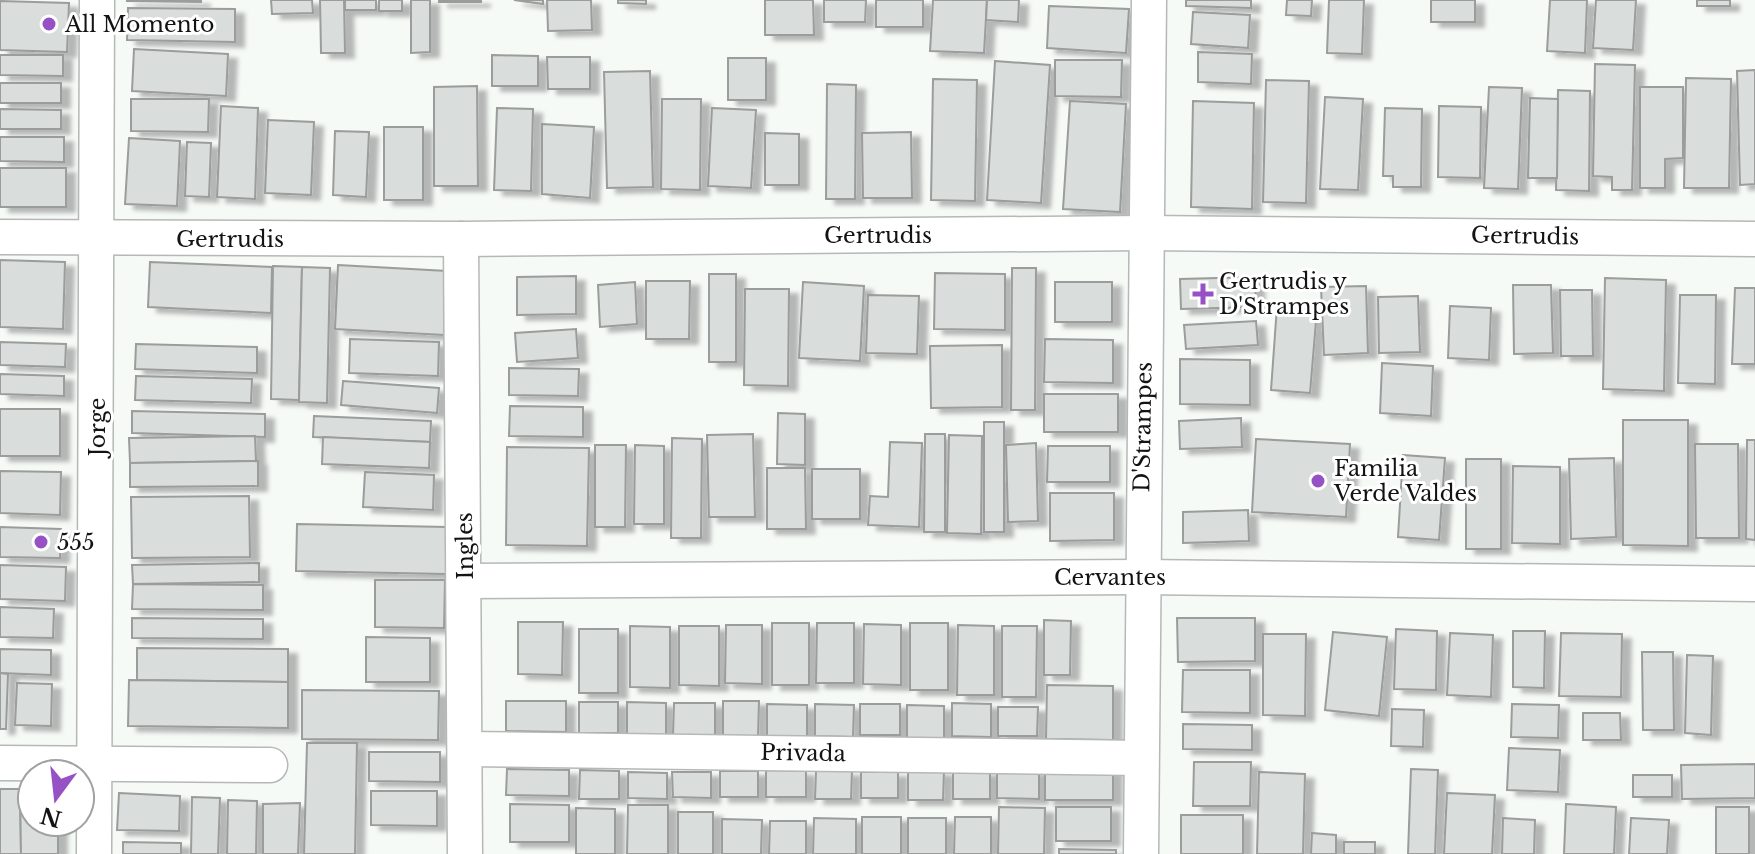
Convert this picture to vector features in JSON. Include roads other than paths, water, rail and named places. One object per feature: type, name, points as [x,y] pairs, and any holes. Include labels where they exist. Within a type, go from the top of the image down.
[{"type":"street","name":"Jorge","points":[[95,758],[97,0]]},
{"type":"street","name":"D'Strampes","points":[[1141,854],[1141,577],[1149,0]]},
{"type":"street","name":"Gertrudis","points":[[0,237],[461,239],[1145,233],[1755,239]]},
{"type":"street","name":"Ingles","points":[[461,239],[465,854]]},
{"type":"street","name":"Cervantes","points":[[465,581],[1141,577],[1755,584]]},
{"type":"street","name":"Privada","points":[[465,749],[1141,758]]},
{"type":"street","points":[[96,764],[270,765]]},
{"type":"place","name":"All Momento","points":[[49,24]]},
{"type":"place","name":"Gertrudis y D'Strampes","points":[[1203,294]]},
{"type":"place","name":"Familia Verde Valdes","points":[[1318,481]]},
{"type":"place","name":"555","points":[[41,542]]}]
